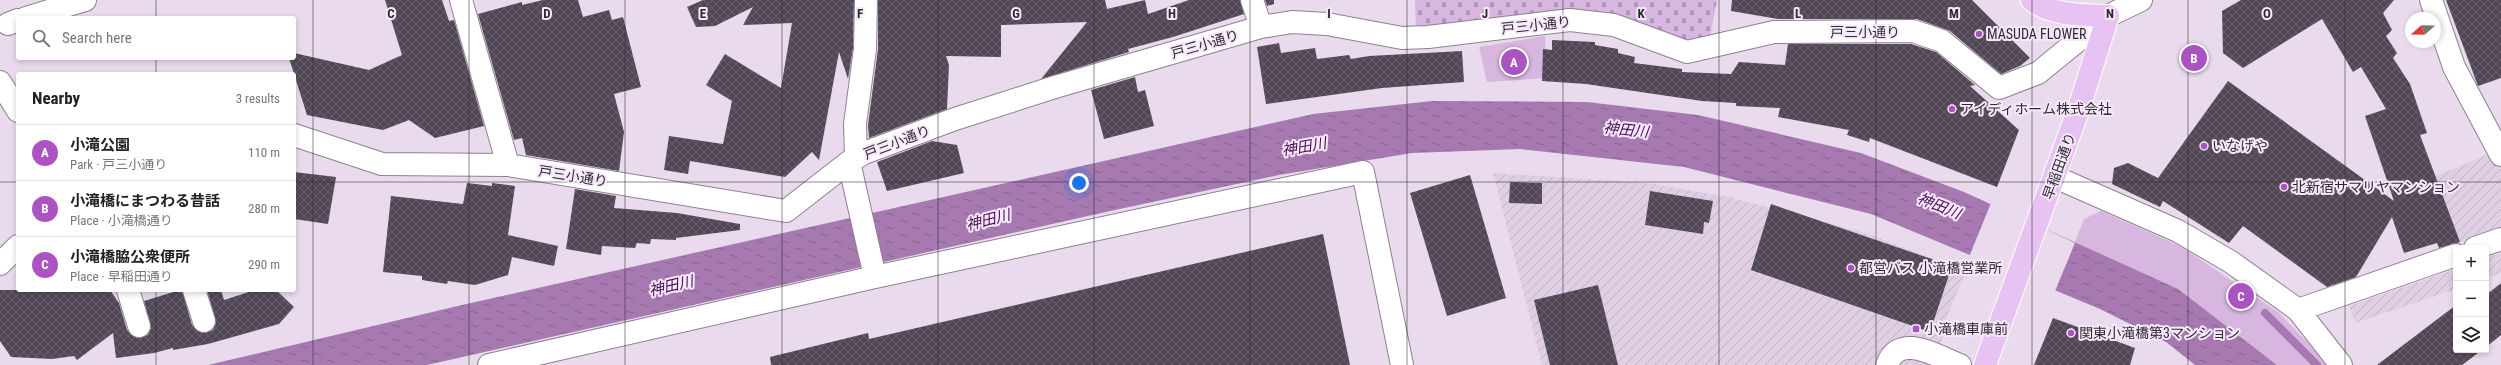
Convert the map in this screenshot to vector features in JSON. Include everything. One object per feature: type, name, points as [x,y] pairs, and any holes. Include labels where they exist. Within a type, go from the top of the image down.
[{"type":"main road","points":[[2032,0],[2038,5],[2071,14],[2109,8]]},
{"type":"main road","name":"早稲田通り","points":[[1985,365],[2055,177],[2109,8]]},
{"type":"street","points":[[33,16],[85,0]]},
{"type":"street","points":[[461,0],[508,165]]},
{"type":"street","points":[[866,0],[865,49],[855,124],[852,160],[860,215],[874,270]]},
{"type":"street","points":[[1252,0],[1261,27]]},
{"type":"street","points":[[2109,8],[2141,0]]},
{"type":"street","points":[[2431,0],[2454,67],[2494,129],[2501,155]]},
{"type":"street","name":"戸三小通り","points":[[296,136],[382,164],[508,165],[786,211],[852,160],[878,148],[998,106],[1261,27],[1292,22],[1327,24],[1402,38],[1428,37],[1570,20],[1614,25],[1687,52],[1774,32],[1913,31],[1942,41],[1999,88],[2038,73],[2109,8]]},
{"type":"street","points":[[0,82],[16,108]]},
{"type":"street","points":[[489,365],[874,270],[1363,172],[1402,365]]},
{"type":"street","points":[[2055,177],[2178,231],[2231,262],[2298,310],[2341,365]]},
{"type":"street","points":[[2484,245],[2501,239]]},
{"type":"street","points":[[0,264],[16,248]]},
{"type":"street","points":[[2298,310],[2453,255]]},
{"type":"street","points":[[129,292],[139,326]]},
{"type":"street","points":[[195,292],[204,321]]},
{"type":"street","points":[[1886,365],[1896,352],[1913,346],[1960,365]]},
{"type":"shaded area","points":[[2491,153],[2501,168],[2501,228],[2460,242],[2434,177]]},
{"type":"shaded area","points":[[1493,173],[1648,183],[1729,197],[1865,233],[1966,271],[1948,314],[1936,365],[1542,365]]},
{"type":"shaded area","points":[[2501,253],[2501,273],[2489,277],[2489,257]]},
{"type":"shaded area","points":[[2453,270],[2453,290],[2355,323],[2349,306]]},
{"type":"green space","points":[[1415,0],[1717,0],[1710,37],[1682,41],[1555,11],[1416,28]]},
{"type":"green space","points":[[1545,36],[1547,78],[1487,82],[1479,47]]},
{"type":"green space","points":[[2101,211],[2182,247],[2278,312],[2329,365],[2277,365],[2178,289],[2074,244],[2084,219]]},
{"type":"water","name":"神田川","points":[[1432,101],[1587,102],[1698,115],[1861,153],[1964,192],[2178,289],[2277,365],[2195,365],[2166,342],[2100,309],[1871,214],[1684,167],[1520,149],[1412,153],[1279,175],[1101,213],[427,365],[208,365],[462,305],[1313,114]]},
{"type":"pier","points":[[1991,203],[2075,243],[2055,291],[1969,257]]},
{"type":"building","points":[[385,0],[442,0],[449,21],[454,20],[484,126],[435,138],[409,120],[383,130],[307,115],[296,80],[296,72],[293,72],[290,60],[296,60],[296,53],[369,70],[402,55]]},
{"type":"building","points":[[543,0],[578,0],[583,17],[609,10],[612,20],[623,17],[641,87],[614,94],[624,132],[619,171],[526,155],[522,138],[514,140],[478,14],[522,2],[522,5]]},
{"type":"building","points":[[703,0],[854,0],[853,48],[848,79],[839,52],[819,160],[812,152],[785,177],[690,161],[688,174],[664,170],[669,136],[723,144],[732,101],[706,85],[725,54],[781,88],[792,23],[743,25],[753,7],[715,26],[696,27],[687,7]]},
{"type":"building","points":[[878,0],[1105,0],[1107,9],[1145,0],[1148,14],[1189,0],[1240,0],[1244,14],[1173,37],[1128,49],[1129,52],[1041,79],[1087,22],[1001,25],[1001,57],[946,56],[949,65],[947,109],[869,138],[868,125],[878,49]]},
{"type":"building","points":[[1265,0],[1274,0],[1274,4],[1267,6]]},
{"type":"building","points":[[1732,0],[1972,0],[2030,58],[2020,66],[2001,74],[1950,31],[1917,19],[1778,19],[1731,11]]},
{"type":"building","points":[[2241,0],[2394,0],[2383,13],[2392,30],[2386,36],[2397,53],[2393,58],[2410,84],[2427,133],[2420,135],[2460,242],[2439,248],[2437,243],[2404,253],[2392,217],[2356,277],[2327,287],[2243,226],[2229,243],[2163,201],[2160,207],[2112,184],[2114,168],[2128,163],[2158,178],[2228,81],[2394,201],[2365,116],[2386,109],[2361,67],[2353,72],[2322,19],[2243,68],[2223,53],[2222,11]]},
{"type":"building","points":[[2446,0],[2501,0],[2501,78],[2478,86]]},
{"type":"building","points":[[1552,40],[1595,42],[1595,45],[1618,49],[1618,53],[1635,57],[1634,63],[1682,69],[1682,72],[1731,74],[1739,62],[1785,65],[1788,44],[1911,44],[1936,52],[1975,85],[1970,86],[2019,130],[1997,187],[1870,138],[1869,142],[1847,135],[1849,130],[1778,117],[1780,108],[1736,106],[1736,103],[1702,101],[1586,84],[1542,81],[1543,49],[1552,50]]},
{"type":"building","points":[[1279,43],[1281,53],[1315,48],[1317,59],[1349,55],[1351,59],[1369,56],[1462,51],[1464,82],[1382,88],[1266,104],[1257,47]]},
{"type":"building","points":[[1135,77],[1138,92],[1145,90],[1154,126],[1104,139],[1091,90]]},
{"type":"building","points":[[932,141],[957,145],[964,173],[887,191],[877,162]]},
{"type":"building","points":[[296,172],[336,177],[328,224],[296,219]]},
{"type":"building","points":[[1470,175],[1506,298],[1447,316],[1410,193]]},
{"type":"building","points":[[1510,182],[1542,183],[1542,204],[1509,203]]},
{"type":"building","points":[[467,183],[492,186],[492,183],[515,186],[508,235],[558,246],[554,266],[512,257],[508,275],[475,285],[448,281],[447,284],[422,280],[422,276],[383,272],[391,196],[463,204]]},
{"type":"building","points":[[575,189],[616,196],[614,208],[677,213],[740,224],[740,230],[676,238],[676,240],[651,239],[650,244],[637,243],[635,248],[602,246],[601,255],[566,249]]},
{"type":"building","points":[[1650,191],[1713,201],[1709,223],[1704,222],[1703,234],[1645,225]]},
{"type":"building","name":"都営バス 小滝橋営業所","points":[[1771,204],[1952,266],[1930,332],[1751,270]]},
{"type":"building","points":[[1323,234],[1350,365],[771,365],[770,357],[868,333],[869,339]]},
{"type":"building","points":[[2501,283],[2501,335],[2489,345],[2489,317],[2489,293]]},
{"type":"building","points":[[1598,285],[1618,365],[1550,365],[1534,300]]},
{"type":"building","points":[[0,290],[16,290],[16,292],[111,292],[119,303],[127,330],[137,338],[148,335],[151,328],[144,301],[173,292],[183,292],[192,325],[202,333],[213,330],[216,323],[208,292],[222,292],[224,300],[249,292],[278,292],[294,307],[279,324],[208,344],[173,350],[173,348],[154,353],[116,358],[113,333],[77,360],[74,356],[52,359],[11,357],[0,341]]},
{"type":"building","points":[[2453,307],[2453,353],[2478,353],[2462,365],[2377,365]]},
{"type":"building","name":"関東小滝橋第3マンション","points":[[2053,318],[2135,348],[2130,365],[2034,365]]},
{"type":"waterway","points":[[2265,313],[2317,365]]},
{"type":"place","name":"MASUDA FLOWER","points":[[1979,34]]},
{"type":"place","name":"小滝橋にまつわる昔話","points":[[2194,58]]},
{"type":"place","name":"小滝公園","points":[[1514,62]]},
{"type":"place","name":"アイディホーム株式会社","points":[[1952,109]]},
{"type":"place","name":"いなげや","points":[[2204,146]]},
{"type":"place","name":"北新宿サマリヤマンション","points":[[2284,187]]},
{"type":"place","name":"都営バス 小滝橋営業所","points":[[1851,268]]},
{"type":"place","name":"小滝橋脇公衆便所","points":[[2241,296]]},
{"type":"place","name":"小滝橋車庫前","points":[[1916,329]]},
{"type":"place","name":"関東小滝橋第3マンション","points":[[2071,333]]}]
